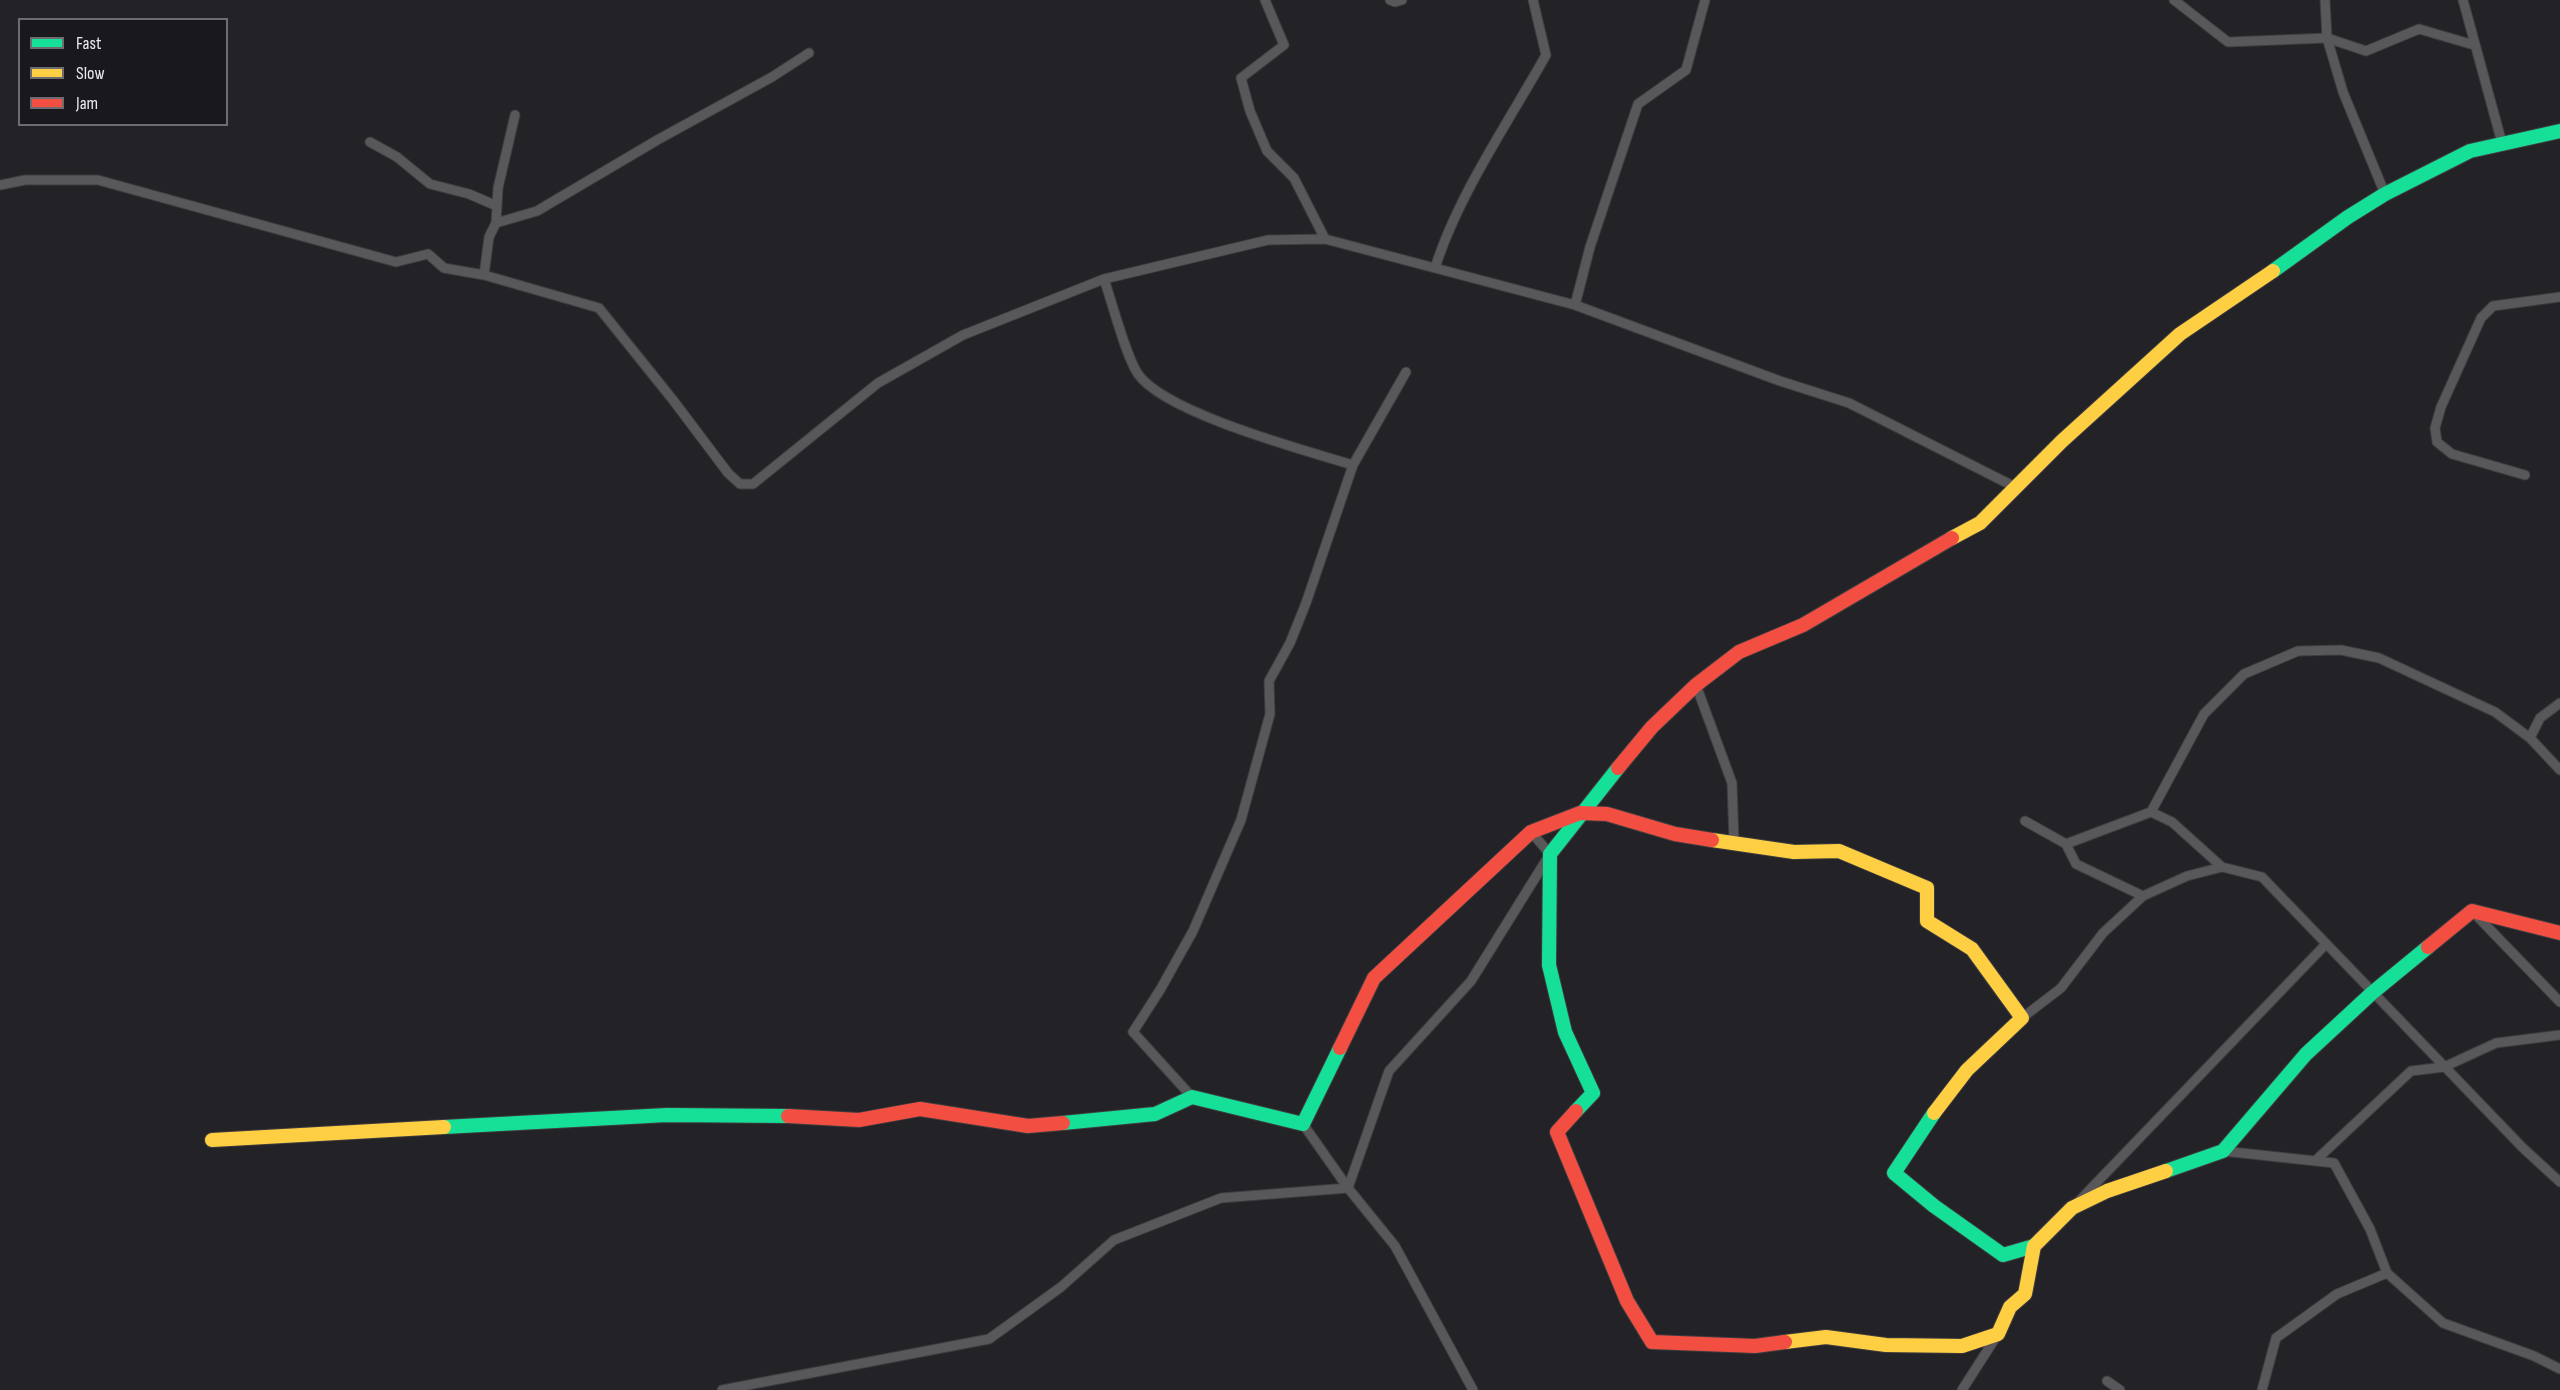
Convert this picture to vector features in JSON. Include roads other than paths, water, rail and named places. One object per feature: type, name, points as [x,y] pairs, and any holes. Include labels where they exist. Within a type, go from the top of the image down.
[{"type":"street","points":[[1265,0],[1284,45],[1241,78],[1250,111],[1267,151],[1294,178],[1325,239]]},
{"type":"street","points":[[1390,0],[1395,2],[1402,0]]},
{"type":"street","points":[[1435,268],[1444,242],[1466,199],[1546,55],[1533,0]]},
{"type":"street","points":[[1575,305],[1590,247],[1638,104],[1686,70],[1705,0]]},
{"type":"street","points":[[2174,0],[2228,42],[2327,38],[2366,51],[2419,29],[2474,45]]},
{"type":"street","points":[[2325,0],[2327,38],[2343,92],[2385,194]]},
{"type":"street","points":[[2463,0],[2502,142]]},
{"type":"street","points":[[496,223],[537,211],[659,139],[772,77],[809,53]]},
{"type":"street","points":[[483,275],[489,237],[496,223],[498,188],[515,115]]},
{"type":"street","points":[[1348,1188],[1389,1071],[1471,981],[1550,854],[1580,813],[1652,726],[1696,685],[1739,652],[1803,625],[1897,568],[1980,523],[2062,441],[2097,412],[2180,334],[2241,295],[2348,217],[2385,194],[2470,151],[2502,142],[2560,131]]},
{"type":"street","points":[[370,142],[397,157],[430,184],[469,194],[497,206]]},
{"type":"street","points":[[0,185],[25,180],[98,180],[369,256],[396,262],[428,255],[444,268],[483,275],[599,308],[728,473],[740,484],[753,484],[878,383],[954,340],[1104,279],[1268,240],[1325,239],[1575,305],[1780,381],[1849,403],[2017,488]]},
{"type":"street","points":[[1104,279],[1137,372],[1148,386],[1197,412],[1256,436],[1353,465]]},
{"type":"street","points":[[2525,475],[2452,454],[2437,442],[2435,428],[2441,407],[2481,318],[2493,306],[2560,297]]},
{"type":"street","points":[[1406,372],[1353,465],[1306,603],[1290,643],[1269,681],[1270,714],[1241,820],[1193,931],[1133,1032],[1192,1097],[1303,1124],[1348,1188],[1395,1246],[1473,1390]]},
{"type":"street","points":[[2066,844],[2151,812],[2204,714],[2244,674],[2298,651],[2341,650],[2379,658],[2495,712],[2530,738],[2560,770]]},
{"type":"street","points":[[1696,685],[1732,783],[1734,842]]},
{"type":"street","points":[[2530,738],[2540,718],[2560,703]]},
{"type":"street","points":[[2151,812],[2172,822],[2222,867],[2262,877],[2444,1067],[2560,1182]]},
{"type":"street","points":[[1303,1124],[1374,978],[1531,832],[1580,813],[1607,814],[1675,834],[1794,852],[1839,851],[1887,869],[1927,888],[1927,921],[1971,949],[2022,1018]]},
{"type":"street","points":[[2025,821],[2066,844],[2076,864],[2143,896]]},
{"type":"street","points":[[1531,832],[1550,854],[1549,965],[1564,1032],[1593,1093],[1557,1132],[1627,1301],[1652,1342],[1755,1346],[1826,1337],[1886,1345],[1962,1346],[1998,1334]]},
{"type":"street","points":[[2222,867],[2187,876],[2143,896],[2103,933],[2061,988],[1994,1041],[1954,1084],[1894,1173],[1934,1206],[2003,1255],[2034,1246],[2326,944]]},
{"type":"street","points":[[2472,910],[2560,933]]},
{"type":"street","points":[[2223,1151],[2306,1054],[2372,993],[2472,910]]},
{"type":"street","points":[[2472,910],[2560,1002]]},
{"type":"street","points":[[2315,1161],[2411,1071],[2444,1067],[2496,1043],[2560,1035]]},
{"type":"street","points":[[212,1140],[667,1115],[816,1116],[859,1120],[920,1109],[1028,1126],[1155,1114],[1192,1097]]},
{"type":"street","points":[[2072,1208],[2107,1191],[2223,1151],[2334,1163],[2370,1229],[2387,1273],[2443,1323],[2501,1343],[2560,1369]]},
{"type":"street","points":[[722,1390],[988,1339],[1061,1287],[1114,1240],[1221,1198],[1348,1188]]},
{"type":"street","points":[[1962,1390],[1998,1334],[2010,1307],[2025,1294],[2034,1246]]},
{"type":"street","points":[[2262,1390],[2276,1338],[2337,1294],[2387,1273]]},
{"type":"street","points":[[2107,1381],[2120,1390]]}]
